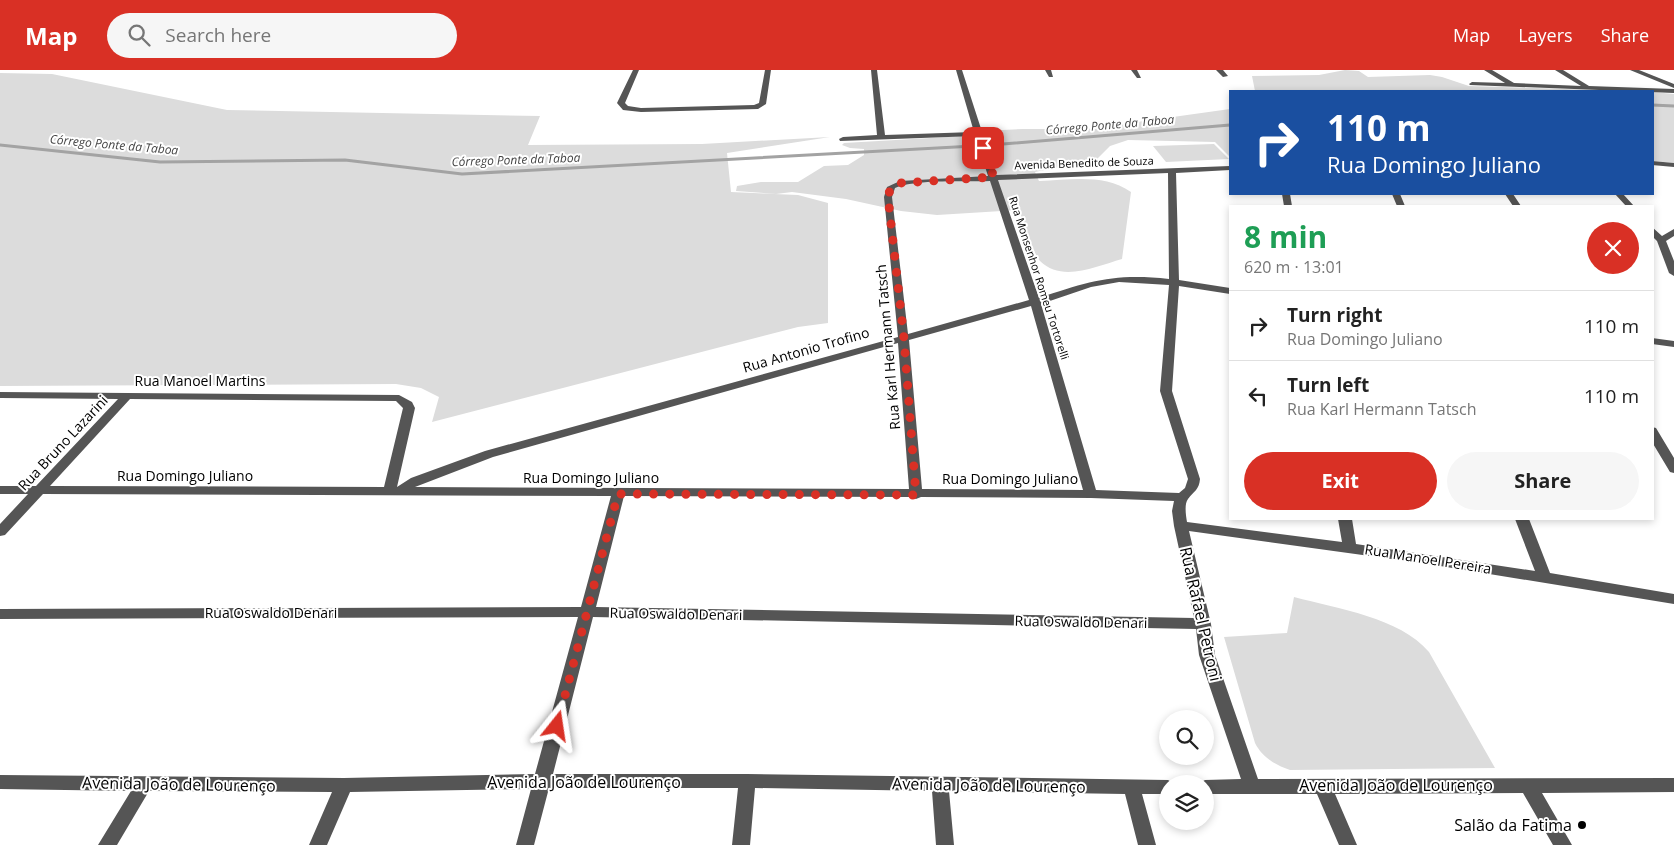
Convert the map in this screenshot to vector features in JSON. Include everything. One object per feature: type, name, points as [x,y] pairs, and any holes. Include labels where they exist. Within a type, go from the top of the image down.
[{"type":"street","points":[[636,70],[621,103],[626,108],[641,110],[754,108],[762,104],[768,70]]},
{"type":"street","points":[[874,70],[881,137]]},
{"type":"street","name":"Rua Monsenhor Romeu Tortorelli","points":[[959,70],[978,134],[1035,302],[1091,494]]},
{"type":"street","points":[[1134,70],[1139,76]]},
{"type":"street","points":[[1219,70],[1225,76]]},
{"type":"street","points":[[1488,70],[1512,85]]},
{"type":"street","points":[[1558,70],[1590,88]]},
{"type":"street","points":[[1632,70],[1674,86]]},
{"type":"street","points":[[1472,84],[1646,90]]},
{"type":"street","points":[[1654,90],[1674,91]]},
{"type":"street","points":[[843,139],[978,134]]},
{"type":"street","points":[[1654,163],[1674,165]]},
{"type":"street","name":"Avenida Benedito de Souza","points":[[888,197],[891,187],[900,183],[994,177],[1229,168]]},
{"type":"street","points":[[1172,171],[1174,283],[1166,391],[1194,479],[1194,486],[1190,493],[1181,497]]},
{"type":"street","points":[[1620,195],[1629,205]]},
{"type":"street","name":"Rua Karl Hermann Tatsch","points":[[888,197],[904,339],[916,495]]},
{"type":"street","points":[[1654,232],[1670,254],[1674,273]]},
{"type":"street","points":[[1661,240],[1674,232]]},
{"type":"street","name":"Rua Antonio Trofino","points":[[394,491],[489,454],[904,339],[1104,281],[1174,283],[1229,291]]},
{"type":"street","points":[[1654,341],[1674,344]]},
{"type":"street","name":"Rua Manoel Martins","points":[[0,395],[399,398],[408,404],[409,408],[394,491]]},
{"type":"street","name":"Rua Bruno Lazarini","points":[[0,532],[128,395]]},
{"type":"street","points":[[1654,435],[1674,468]]},
{"type":"street","name":"Rua Domingo Juliano","points":[[0,490],[394,491],[618,494],[1091,494],[1181,497]]},
{"type":"street","points":[[525,845],[618,494]]},
{"type":"street","name":"Rua Rafael Petroni","points":[[1181,497],[1179,511],[1181,526],[1203,624],[1207,655],[1252,786]]},
{"type":"street","points":[[1345,520],[1350,547]]},
{"type":"street","points":[[1522,520],[1544,576]]},
{"type":"street","name":"Rua Manoel Pereira","points":[[1181,526],[1350,547],[1544,576],[1674,599]]},
{"type":"street","name":"Rua Oswaldo Denari","points":[[0,614],[587,612],[1203,624]]},
{"type":"street","name":"Avenida João de Lourenço","points":[[0,782],[344,785],[542,781],[747,781],[1159,787]]},
{"type":"street","points":[[741,845],[747,781]]},
{"type":"street","points":[[107,845],[144,784]]},
{"type":"street","points":[[940,784],[945,845]]},
{"type":"street","points":[[318,845],[344,785]]},
{"type":"street","points":[[1322,785],[1348,845]]},
{"type":"street","points":[[1528,785],[1563,845]]},
{"type":"street","name":"Avenida João de Lourenço","points":[[1214,787],[1674,785]]},
{"type":"street","points":[[1132,788],[1147,845]]},
{"type":"shaded area","points":[[1345,70],[1359,71],[1368,77],[1430,75],[1469,86],[1598,90],[1255,90],[1252,76],[1319,75]]},
{"type":"shaded area","points":[[0,73],[52,74],[227,110],[540,116],[528,145],[702,144],[830,137],[727,153],[731,192],[798,195],[828,203],[828,323],[798,327],[432,422],[439,397],[421,388],[396,384],[0,386]]},
{"type":"shaded area","points":[[1654,92],[1674,94],[1674,163],[1654,161]]},
{"type":"shaded area","points":[[1229,109],[1229,156],[1215,142],[1128,140],[1110,146],[1097,159],[1035,172],[1039,181],[1098,180],[1121,186],[1131,192],[1122,259],[1091,269],[1069,272],[1049,268],[1040,261],[1019,210],[937,215],[901,211],[846,199],[792,192],[776,194],[736,191],[737,186],[761,182],[798,182],[824,166],[848,165],[864,155],[864,149],[850,148],[842,145],[844,143],[965,136],[1002,130],[1087,129]]},
{"type":"shaded area","points":[[1214,144],[1229,159],[1166,162],[1153,146]]},
{"type":"shaded area","points":[[1294,597],[1348,610],[1385,622],[1416,640],[1429,652],[1495,768],[1290,770],[1279,766],[1265,756],[1255,743],[1224,637],[1287,633]]},
{"type":"waterway","name":"Córrego Ponte da Taboa","points":[[1654,105],[1674,106]]},
{"type":"waterway","name":"Córrego Ponte da Taboa","points":[[991,145],[1229,125]]},
{"type":"waterway","name":"Córrego Ponte da Taboa","points":[[0,145],[160,162],[345,160],[462,174],[974,146]]},
{"type":"place","name":"Salão da Fatima","points":[[1582,825]]},
{"type":"route","points":[[557,726],[618,494],[916,495],[904,339],[888,197],[889,190],[894,184],[900,183],[994,177],[983,148]]}]
